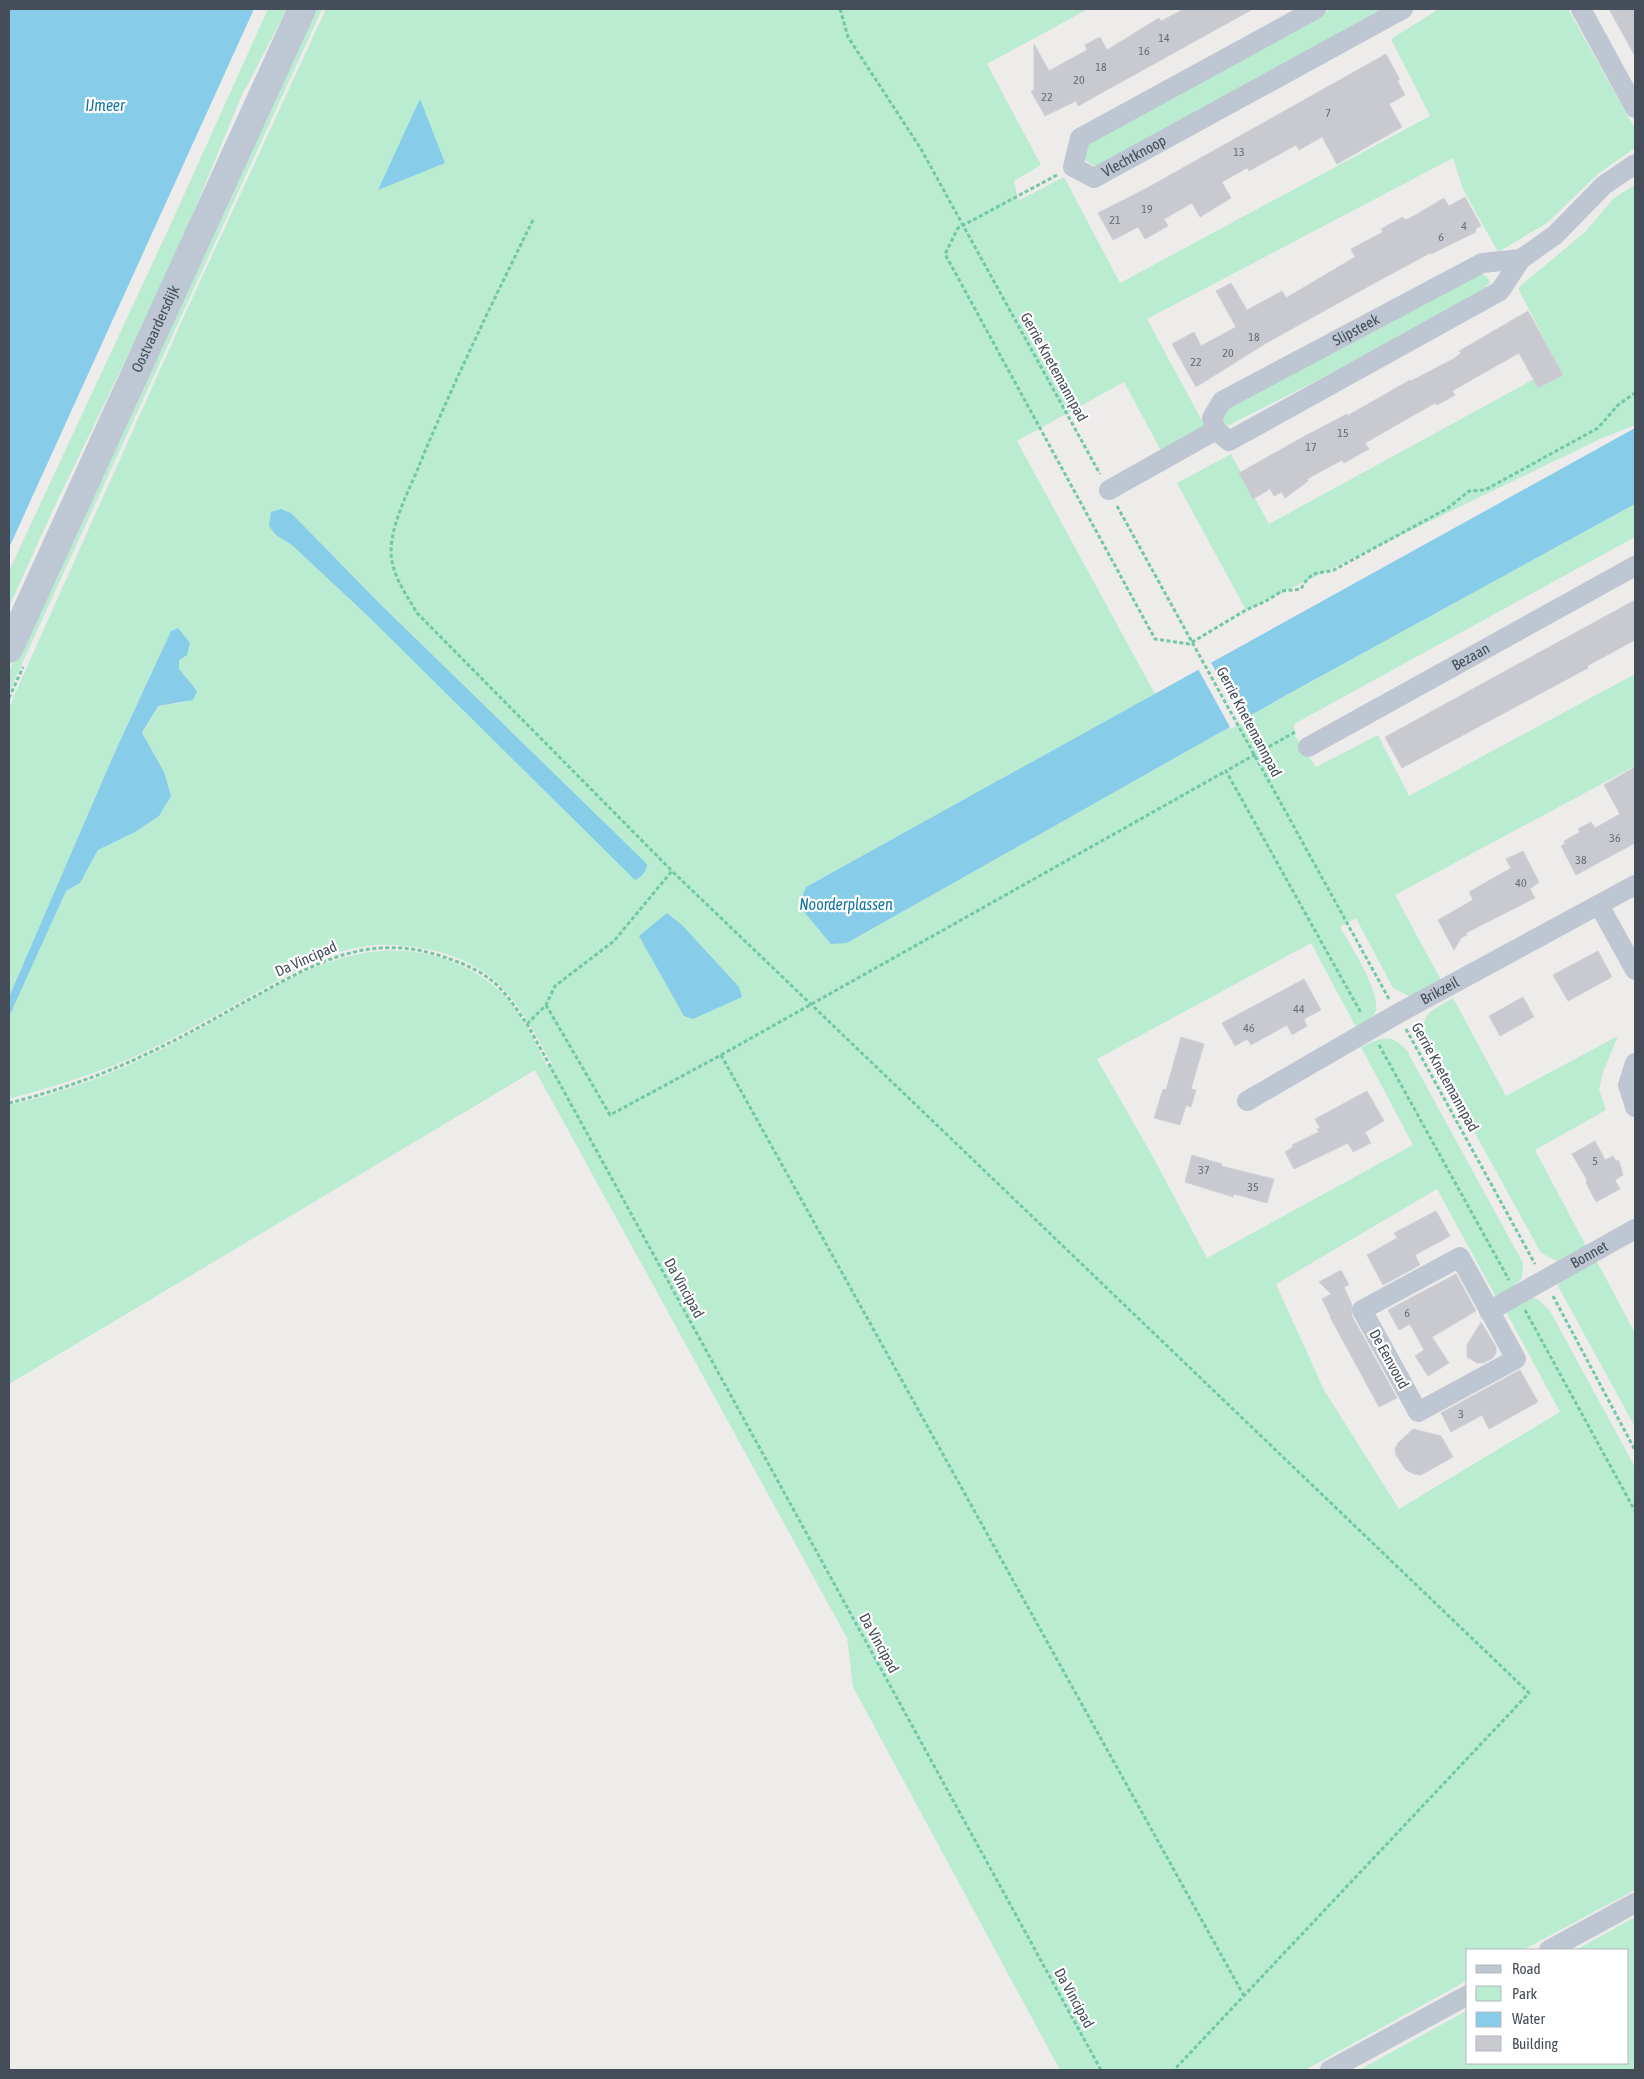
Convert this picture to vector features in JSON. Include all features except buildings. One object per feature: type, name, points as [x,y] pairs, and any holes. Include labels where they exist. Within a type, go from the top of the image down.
[{"type":"main road","name":"Oostvaardersdijk","points":[[9,649],[302,9]]},
{"type":"street","points":[[1073,166],[1080,138],[1316,9]]},
{"type":"street","name":"Vlechtknoop","points":[[1073,166],[1094,178],[1403,9]]},
{"type":"street","points":[[1581,9],[1635,108]]},
{"type":"street","points":[[1109,490],[1216,430],[1229,441],[1500,291],[1521,259],[1554,236],[1604,185],[1635,164]]},
{"type":"street","name":"Slipsteek","points":[[1216,430],[1212,418],[1222,401],[1482,262],[1521,259]]},
{"type":"street","name":"Bezaan","points":[[1308,747],[1635,566]]},
{"type":"street","name":"Brikzeil","points":[[1247,1101],[1370,1029],[1635,885]]},
{"type":"street","points":[[1598,905],[1635,970]]},
{"type":"street","points":[[1635,1063],[1628,1085],[1635,1107]]},
{"type":"street","name":"Bonnet","points":[[1544,1280],[1635,1228]]},
{"type":"street","name":"De Eenvoud","points":[[1460,1257],[1489,1311],[1516,1360],[1418,1412],[1362,1310],[1460,1257]]},
{"type":"street","points":[[1489,1311],[1544,1280]]},
{"type":"street","points":[[1551,1949],[1635,1903]]},
{"type":"street","points":[[1330,2070],[1466,1996]]},
{"type":"path","name":"Gerrie Knetemannpad","points":[[840,9],[848,36],[921,149],[964,225],[1544,1280],[1635,1450]]},
{"type":"path","points":[[1073,166],[958,228],[945,254],[1155,639],[1188,644],[1282,591],[1301,589],[1308,576],[1316,572],[1332,571],[1448,508],[1469,491],[1485,490],[1598,428],[1618,405],[1635,394]]},
{"type":"path","points":[[534,220],[452,386],[392,536],[391,553],[394,570],[418,613],[672,871],[1529,1693],[1174,2070]]},
{"type":"path","points":[[546,1005],[610,1114],[721,1055],[1254,755]]},
{"type":"path","points":[[1226,770],[1635,1511]]},
{"type":"path","points":[[527,1024],[546,1005],[555,986],[614,941],[672,871]]},
{"type":"path","name":"Da Vincipad","points":[[9,1102],[71,1084],[126,1063],[184,1035],[315,964],[361,950],[376,948],[415,949],[458,961],[496,984],[509,998],[527,1024],[1101,2070]]},
{"type":"path","points":[[721,1055],[1244,1996]]},
{"type":"green space","points":[[268,9],[287,9],[241,97],[173,262],[51,514],[9,607],[9,571],[169,228]]},
{"type":"green space","points":[[311,9],[322,9],[9,692],[9,671]]},
{"type":"green space","points":[[326,9],[1088,9],[987,64],[1041,165],[1014,181],[1018,201],[1064,177],[1120,283],[1430,116],[1391,39],[1439,9],[1568,9],[1635,129],[1635,148],[1599,173],[1547,223],[1498,252],[1463,189],[1453,158],[1147,319],[1209,434],[1165,458],[1124,382],[1017,441],[1155,694],[806,887],[847,943],[1290,693],[1635,504],[1635,537],[1294,724],[1295,736],[1316,767],[1378,735],[1409,796],[1635,674],[1635,766],[1395,895],[1442,982],[1409,996],[1393,988],[1356,918],[1340,927],[1370,982],[1376,1005],[1374,1015],[1357,1029],[1311,943],[1097,1059],[1148,1148],[1207,1258],[1413,1145],[1361,1047],[1380,1039],[1390,1039],[1406,1049],[1523,1263],[1522,1278],[1513,1287],[1496,1297],[1437,1189],[1276,1284],[1324,1390],[1399,1509],[1560,1412],[1505,1310],[1530,1297],[1539,1300],[1550,1311],[1635,1467],[1635,1890],[1525,1949],[1466,1949],[1466,1981],[1305,2070],[1060,2070],[853,1687],[847,1638],[535,1070],[9,1384],[9,1105],[80,1085],[103,1076],[191,1034],[282,983],[313,968],[345,957],[378,951],[412,952],[447,960],[479,975],[494,986],[513,1005],[534,1039],[547,1066],[552,1064],[528,1021],[506,991],[482,971],[448,954],[421,948],[379,945],[349,949],[325,957],[127,1060],[89,1075],[9,1099],[9,1017],[66,891],[80,883],[98,850],[135,832],[159,816],[151,750],[142,734],[158,706],[186,702],[179,669],[178,628],[171,631],[114,754],[9,997],[9,707],[185,314]]},
{"type":"green space","points":[[1332,9],[1387,9],[1098,168],[1086,161],[1082,152],[1087,143]]},
{"type":"green space","points":[[1635,185],[1635,425],[1600,439],[1246,610],[1177,483],[1231,454],[1269,524],[1558,366],[1518,288],[1585,232],[1614,198]]},
{"type":"green space","points":[[1482,273],[1488,278],[1490,283],[1464,306],[1225,427],[1223,419],[1229,408]]},
{"type":"green space","points":[[1453,998],[1506,1096],[1618,1036],[1603,1072],[1599,1089],[1606,1110],[1535,1150],[1586,1246],[1557,1261],[1541,1253],[1423,1038],[1426,1017],[1434,1009]]},
{"type":"green space","points":[[1595,1258],[1635,1333],[1635,1427],[1558,1286],[1562,1278]]},
{"type":"green space","points":[[1635,1917],[1635,2070],[1359,2070],[1466,2011],[1466,2064],[1629,2064],[1629,1949],[1578,1949]]},
{"type":"water","name":"IJmeer","points":[[9,9],[254,9],[9,548]]},
{"type":"water","points":[[420,99],[445,163],[378,190]]},
{"type":"water","name":"Noorderplassen","points":[[1635,428],[1635,504],[1290,693],[847,943],[831,944],[799,906],[806,887]]},
{"type":"water","points":[[281,509],[291,513],[380,604],[647,864],[642,875],[635,880],[369,617],[292,545],[276,535],[269,526],[271,512]]},
{"type":"water","points":[[178,628],[190,643],[187,655],[179,660],[179,669],[197,691],[193,700],[158,706],[142,733],[164,772],[171,796],[159,816],[135,832],[98,850],[80,883],[66,891],[9,1017],[9,997],[114,754],[171,631]]},
{"type":"water","points":[[667,913],[683,926],[739,987],[742,997],[693,1019],[684,1016],[639,936]]},
{"type":"pier","points":[[1210,661],[1244,722],[1231,729],[1197,667]]}]
